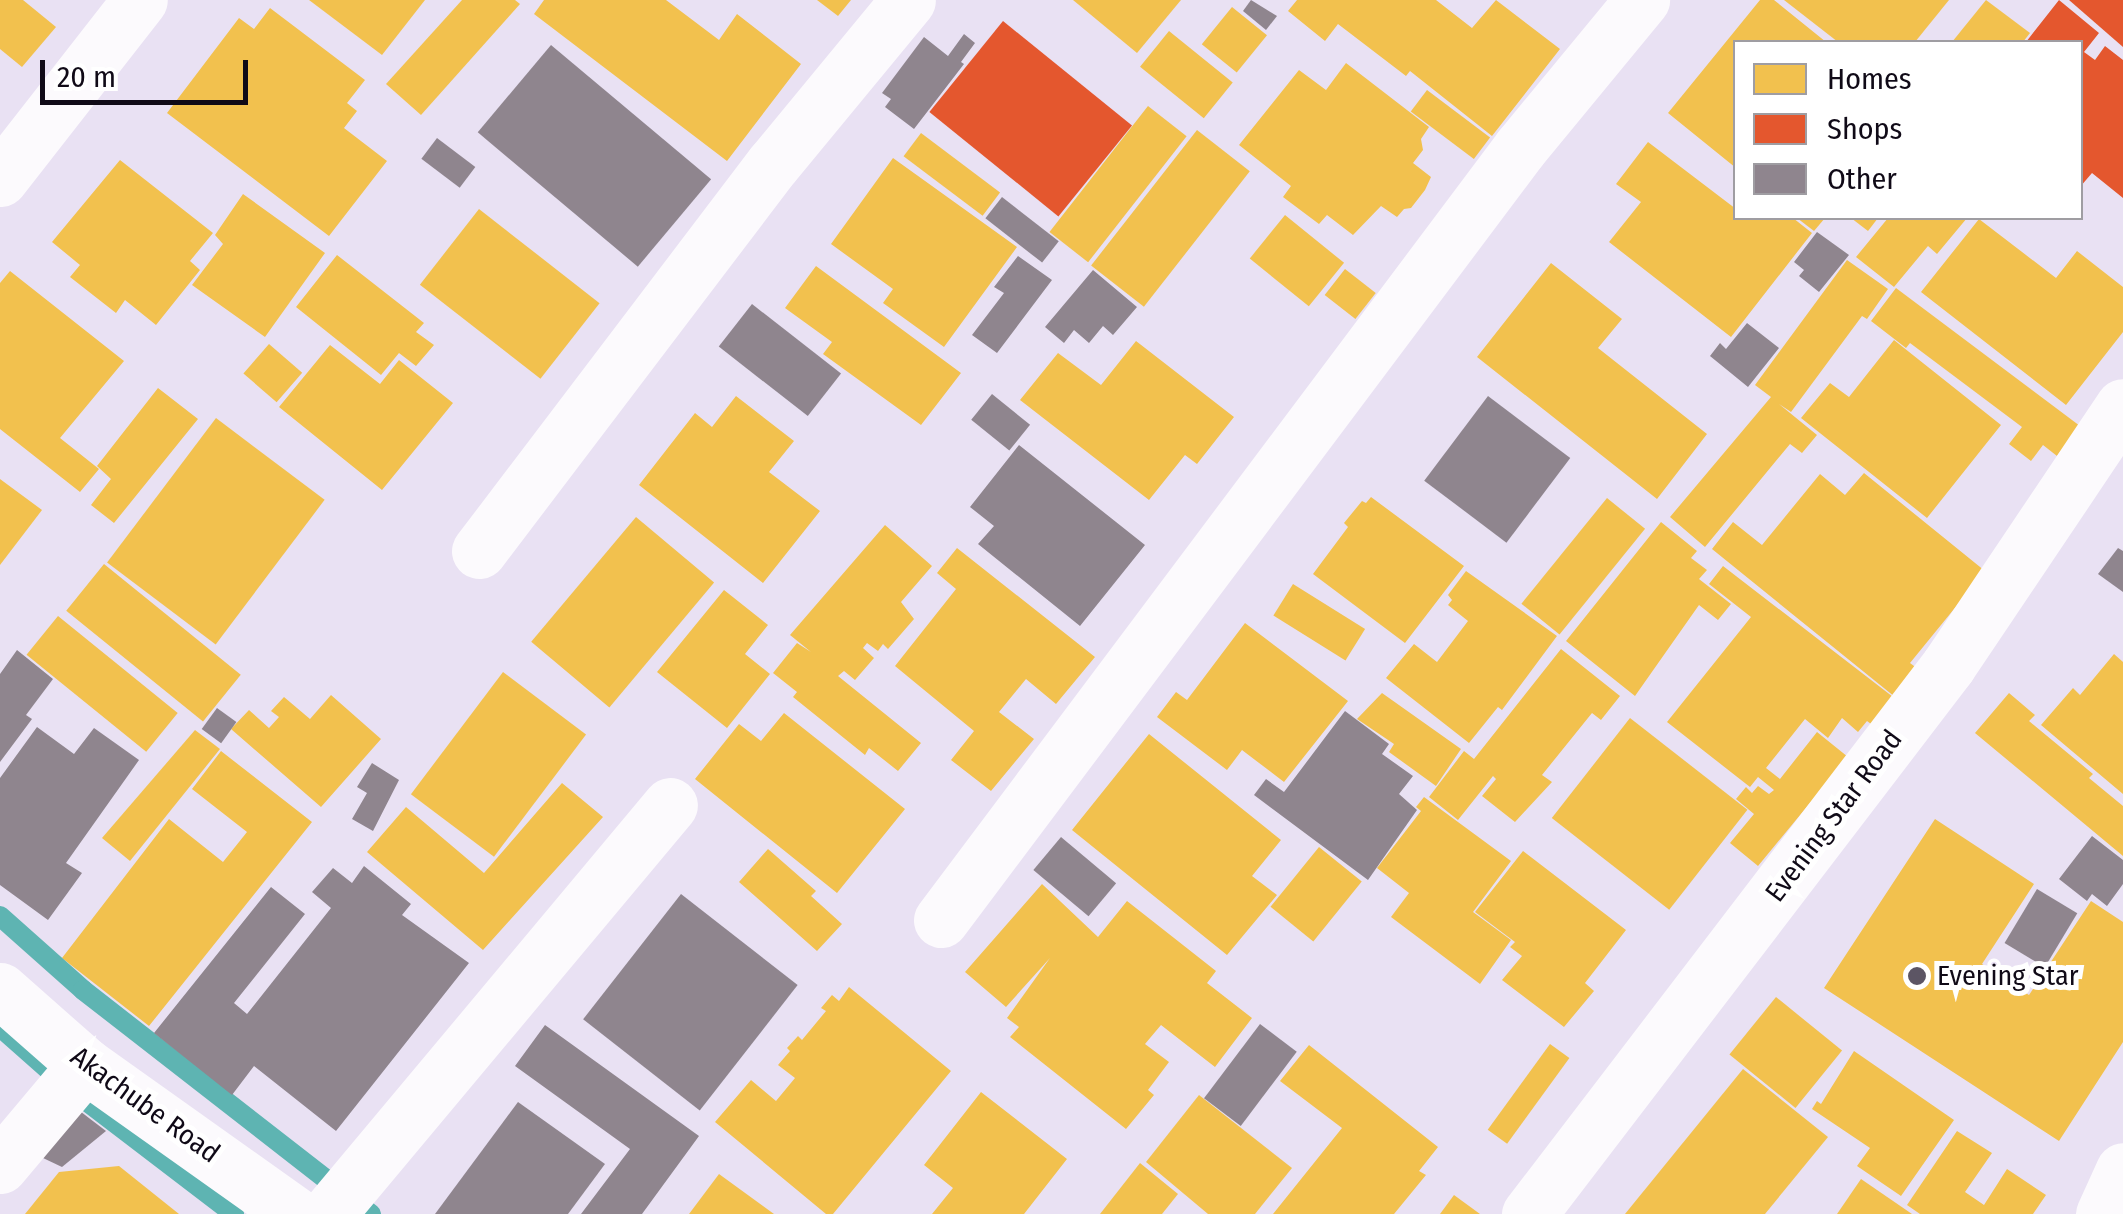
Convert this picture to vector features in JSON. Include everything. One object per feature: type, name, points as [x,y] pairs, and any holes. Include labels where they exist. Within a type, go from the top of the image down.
[{"type":"street","points":[[0,179],[140,0]]},
{"type":"street","points":[[478,550],[748,195],[908,0]]},
{"type":"street","points":[[942,920],[1520,148],[1642,0]]},
{"type":"street","name":"Evening Star Road","points":[[1528,1214],[1948,666],[2123,406]]},
{"type":"street","points":[[328,1214],[670,806]]},
{"type":"street","name":"Akachube Road","points":[[0,990],[86,1065],[295,1214]]},
{"type":"street","points":[[0,1166],[86,1065]]},
{"type":"street","points":[[2102,1214],[2123,1170]]},
{"type":"building: Homes","points":[[0,0],[23,0],[56,27],[22,67],[0,49]]},
{"type":"building: Homes","points":[[309,0],[425,0],[382,55]]},
{"type":"building: Homes","points":[[462,0],[515,0],[520,4],[421,115],[386,84]]},
{"type":"building: Homes","points":[[544,0],[666,0],[719,40],[737,14],[801,64],[727,161],[534,14]]},
{"type":"building: Homes","points":[[817,0],[851,0],[838,16]]},
{"type":"building: Homes","points":[[1073,0],[1181,0],[1137,53]]},
{"type":"building: Homes","points":[[1297,0],[1436,0],[1472,28],[1496,0],[1560,49],[1492,136],[1410,71],[1406,76],[1338,24],[1325,41],[1288,11]]},
{"type":"building: Homes","points":[[1760,0],[1774,0],[1824,40],[1733,40],[1733,166],[1668,113]]},
{"type":"building: Homes","points":[[1784,0],[1949,0],[1917,40],[1835,40]]},
{"type":"building: Homes","points":[[1986,0],[2030,33],[2025,40],[1954,40]]},
{"type":"building: Homes","points":[[1232,7],[1267,35],[1237,73],[1202,44]]},
{"type":"building: Homes","points":[[270,8],[365,80],[347,103],[357,111],[344,128],[387,161],[329,236],[167,113],[239,18],[254,29]]},
{"type":"building: Homes","points":[[1169,31],[1233,83],[1204,118],[1140,67]]},
{"type":"building: Homes","points":[[1346,63],[1429,127],[1421,139],[1423,150],[1413,163],[1431,177],[1425,190],[1411,208],[1397,217],[1381,206],[1353,235],[1327,215],[1319,224],[1283,197],[1291,186],[1239,145],[1299,70],[1326,90]]},
{"type":"building: Homes","points":[[1427,90],[1490,138],[1474,159],[1411,112]]},
{"type":"building: Homes","points":[[1148,106],[1187,136],[1088,262],[1049,232]]},
{"type":"building: Homes","points":[[1197,130],[1250,171],[1144,307],[1091,266]]},
{"type":"building: Homes","points":[[921,133],[1000,193],[983,216],[904,156]]},
{"type":"building: Homes","points":[[1648,142],[1733,207],[1733,220],[1796,220],[1812,233],[1731,337],[1609,242],[1641,202],[1616,184]]},
{"type":"building: Homes","points":[[893,158],[1017,247],[944,347],[883,303],[893,289],[831,244]]},
{"type":"building: Homes","points":[[120,160],[213,233],[190,261],[200,270],[156,325],[125,300],[116,313],[70,277],[80,265],[52,242]]},
{"type":"building: Homes","points":[[243,194],[325,253],[265,337],[192,285],[223,244],[215,235]]},
{"type":"building: Homes","points":[[479,209],[600,303],[540,379],[420,285]]},
{"type":"building: Homes","points":[[1285,215],[1344,263],[1309,306],[1250,259]]},
{"type":"building: Homes","points":[[1800,220],[1823,220],[1814,231]]},
{"type":"building: Homes","points":[[1854,220],[1876,220],[1868,231]]},
{"type":"building: Homes","points":[[1886,220],[1965,220],[1937,254],[1928,246],[1894,287],[1856,257]]},
{"type":"building: Homes","points":[[1980,220],[2056,278],[2077,251],[2123,287],[2123,332],[2066,405],[1921,292]]},
{"type":"building: Homes","points":[[337,255],[424,323],[416,332],[434,345],[416,366],[399,353],[381,375],[296,307]]},
{"type":"building: Homes","points":[[1847,260],[1888,289],[1867,319],[1862,316],[1791,412],[1779,404],[1817,435],[1802,453],[1790,444],[1705,547],[1670,517],[1771,397],[1755,385]]},
{"type":"building: Homes","points":[[1551,263],[1622,319],[1598,348],[1707,434],[1657,499],[1477,357]]},
{"type":"building: Homes","points":[[816,266],[961,373],[921,425],[823,354],[832,342],[785,308]]},
{"type":"building: Homes","points":[[1345,269],[1376,293],[1355,319],[1325,295]]},
{"type":"building: Homes","points":[[10,271],[124,361],[60,438],[99,469],[80,492],[0,429],[0,283]]},
{"type":"building: Homes","points":[[1896,288],[2080,426],[2057,456],[2043,445],[2031,461],[2009,444],[2022,427],[1910,343],[1906,348],[1871,321]]},
{"type":"building: Homes","points":[[1894,340],[2001,425],[1927,518],[1801,418],[1830,383],[1849,397]]},
{"type":"building: Homes","points":[[1136,341],[1234,417],[1197,464],[1185,455],[1149,500],[1020,400],[1058,353],[1101,385]]},
{"type":"building: Homes","points":[[269,344],[302,373],[277,402],[243,373]]},
{"type":"building: Homes","points":[[330,345],[380,384],[399,360],[453,403],[382,490],[279,407]]},
{"type":"building: Homes","points":[[158,388],[198,419],[114,523],[91,505],[111,479],[97,466]]},
{"type":"building: Homes","points":[[736,396],[794,441],[769,472],[820,511],[763,583],[639,485],[695,413],[712,427]]},
{"type":"building: Homes","points":[[216,418],[325,500],[216,644],[107,563]]},
{"type":"building: Homes","points":[[1864,473],[1985,571],[1910,663],[1918,669],[1895,697],[1712,549],[1733,522],[1762,545],[1820,474],[1845,495]]},
{"type":"building: Homes","points":[[0,479],[42,510],[0,565]]},
{"type":"building: Homes","points":[[1371,497],[1464,566],[1405,643],[1313,574],[1348,527],[1344,523],[1362,501],[1366,503]]},
{"type":"building: Homes","points":[[1607,498],[1645,529],[1559,635],[1521,604]]},
{"type":"building: Homes","points":[[636,517],[714,583],[609,707],[531,642]]},
{"type":"building: Homes","points":[[1661,522],[1697,551],[1691,558],[1707,570],[1699,579],[1731,604],[1718,620],[1699,605],[1635,696],[1566,641]]},
{"type":"building: Homes","points":[[885,525],[932,566],[901,602],[914,619],[888,649],[883,644],[878,651],[867,643],[863,648],[874,658],[855,680],[844,671],[838,676],[921,743],[898,771],[869,748],[865,755],[793,697],[797,692],[773,673],[797,643],[811,652],[790,635]]},
{"type":"building: Homes","points":[[957,548],[1095,657],[1056,704],[1026,679],[999,712],[1034,739],[991,791],[951,760],[974,731],[895,666],[956,589],[937,573]]},
{"type":"building: Homes","points":[[104,564],[241,675],[203,721],[66,611]]},
{"type":"building: Homes","points":[[1723,566],[1897,700],[1875,727],[1867,721],[1858,732],[1842,718],[1828,738],[1805,719],[1766,768],[1780,779],[1817,732],[1848,757],[1758,866],[1730,843],[1754,814],[1736,799],[1746,787],[1752,793],[1758,786],[1769,794],[1774,790],[1758,777],[1750,787],[1667,722],[1751,617],[1709,584]]},
{"type":"building: Homes","points":[[1466,571],[1557,636],[1502,710],[1498,707],[1469,743],[1386,678],[1414,644],[1437,662],[1468,621],[1448,605],[1452,600],[1448,595]]},
{"type":"building: Homes","points":[[1293,584],[1365,629],[1345,660],[1273,615]]},
{"type":"building: Homes","points":[[724,590],[768,625],[745,654],[770,674],[727,728],[657,672]]},
{"type":"building: Homes","points":[[58,616],[178,713],[146,752],[27,655]]},
{"type":"building: Homes","points":[[1245,623],[1348,701],[1284,782],[1242,750],[1227,770],[1157,717],[1176,692],[1187,700]]},
{"type":"building: Homes","points":[[1561,649],[1620,696],[1601,720],[1592,713],[1542,775],[1552,782],[1515,822],[1482,796],[1496,779],[1493,776],[1458,820],[1429,797],[1464,751],[1474,759]]},
{"type":"building: Homes","points":[[2114,654],[2123,662],[2123,794],[2041,725],[2073,688],[2080,695]]},
{"type":"building: Homes","points":[[503,672],[586,735],[494,857],[411,794]]},
{"type":"building: Homes","points":[[1382,693],[1461,749],[1436,786],[1389,752],[1394,744],[1357,719]]},
{"type":"building: Homes","points":[[2009,693],[2035,715],[2029,721],[2093,774],[2089,778],[2123,806],[2123,856],[1975,733]]},
{"type":"building: Homes","points":[[331,695],[381,739],[321,807],[231,729],[249,710],[269,728],[279,717],[271,711],[284,697],[310,719]]},
{"type":"building: Homes","points":[[784,713],[905,809],[837,893],[695,779],[739,724],[761,741]]},
{"type":"building: Homes","points":[[1630,718],[1747,810],[1669,910],[1552,818]]},
{"type":"building: Homes","points":[[195,730],[220,749],[130,861],[102,838]]},
{"type":"building: Homes","points":[[1149,734],[1281,840],[1252,876],[1277,895],[1227,955],[1072,830]]},
{"type":"building: Homes","points":[[221,751],[312,822],[149,1026],[62,958],[169,819],[223,862],[247,832],[192,789]]},
{"type":"building: Homes","points":[[562,783],[603,817],[483,950],[367,852],[406,807],[484,873]]},
{"type":"building: Homes","points":[[1424,797],[1511,861],[1473,912],[1511,940],[1480,984],[1391,917],[1409,893],[1377,868],[1421,811],[1416,807]]},
{"type":"building: Homes","name":"Evening Star","points":[[1935,819],[2034,884],[1982,964],[2029,995],[2091,901],[2123,922],[2123,1042],[2059,1141],[1824,988]]},
{"type":"building: Homes","points":[[1319,847],[1362,882],[1313,941],[1271,907]]},
{"type":"building: Homes","points":[[768,849],[816,891],[811,896],[842,924],[817,951],[739,882]]},
{"type":"building: Homes","points":[[1523,851],[1626,930],[1585,983],[1594,991],[1564,1027],[1502,980],[1522,956],[1510,947],[1515,942],[1475,912]]},
{"type":"building: Homes","points":[[1042,884],[1098,937],[1127,901],[1216,971],[1207,983],[1252,1018],[1215,1067],[1161,1025],[1145,1044],[1169,1062],[1148,1090],[1154,1095],[1126,1129],[1010,1037],[1019,1027],[1007,1018],[1050,958],[1006,1007],[965,972]]},
{"type":"building: Homes","points":[[849,987],[951,1071],[833,1214],[826,1214],[715,1122],[751,1080],[776,1101],[795,1078],[778,1065],[790,1051],[787,1048],[798,1036],[802,1040],[826,1011],[821,1008],[832,995],[839,1001]]},
{"type":"building: Homes","points":[[1776,997],[1842,1050],[1795,1108],[1729,1055]]},
{"type":"building: Homes","points":[[1550,1044],[1569,1058],[1507,1144],[1488,1130]]},
{"type":"building: Homes","points":[[1309,1045],[1438,1147],[1419,1171],[1426,1175],[1394,1214],[1273,1214],[1342,1128],[1280,1081]]},
{"type":"building: Homes","points":[[1854,1051],[1954,1120],[1901,1196],[1857,1166],[1870,1148],[1812,1109],[1817,1101],[1821,1104]]},
{"type":"building: Homes","points":[[1743,1069],[1828,1137],[1765,1214],[1625,1214]]},
{"type":"building: Homes","points":[[981,1092],[1067,1159],[1024,1214],[932,1214],[953,1188],[924,1165]]},
{"type":"building: Homes","points":[[1199,1095],[1292,1168],[1255,1214],[1208,1214],[1146,1162]]},
{"type":"building: Homes","points":[[1957,1131],[1992,1153],[1965,1192],[1984,1205],[2007,1169],[2046,1195],[2033,1214],[1920,1214],[1907,1205]]},
{"type":"building: Homes","points":[[1140,1163],[1178,1194],[1162,1214],[1100,1214]]},
{"type":"building: Homes","points":[[119,1166],[179,1214],[25,1214],[59,1172]]},
{"type":"building: Homes","points":[[719,1174],[774,1214],[689,1214]]},
{"type":"building: Homes","points":[[1861,1179],[1912,1214],[1837,1214]]},
{"type":"building: Homes","points":[[1454,1195],[1480,1214],[1440,1214]]},
{"type":"building: Shops","points":[[2059,0],[2099,33],[2084,52],[2095,60],[2105,46],[2123,60],[2123,198],[2092,173],[2083,184],[2083,40],[2028,40]]},
{"type":"building: Shops","points":[[2069,0],[2123,0],[2123,47]]},
{"type":"building: Shops","points":[[1003,21],[1132,125],[1058,216],[929,112]]},
{"type":"building: Other","points":[[1251,0],[1277,16],[1266,30],[1243,11]]},
{"type":"building: Other","points":[[964,34],[975,43],[961,62],[964,64],[914,129],[885,107],[891,99],[882,93],[924,37],[948,56]]},
{"type":"building: Other","points":[[551,45],[711,179],[638,267],[478,132]]},
{"type":"building: Other","points":[[437,138],[475,167],[460,188],[421,159]]},
{"type":"building: Other","points":[[1002,197],[1059,241],[1042,263],[985,218]]},
{"type":"building: Other","points":[[1817,232],[1849,255],[1819,292],[1799,276],[1804,270],[1794,262]]},
{"type":"building: Other","points":[[1018,256],[1052,280],[997,353],[972,335],[1004,293],[994,287]]},
{"type":"building: Other","points":[[1093,270],[1137,307],[1113,335],[1103,326],[1089,343],[1074,330],[1064,343],[1045,327]]},
{"type":"building: Other","points":[[752,304],[841,374],[808,416],[719,347]]},
{"type":"building: Other","points":[[1747,323],[1779,348],[1748,387],[1710,356],[1720,343],[1726,349]]},
{"type":"building: Other","points":[[992,394],[1030,425],[1009,450],[971,420]]},
{"type":"building: Other","points":[[1488,396],[1570,458],[1506,543],[1424,481]]},
{"type":"building: Other","points":[[1019,445],[1145,545],[1080,626],[978,544],[994,526],[970,507]]},
{"type":"building: Other","points":[[2118,548],[2123,551],[2123,592],[2098,574]]},
{"type":"building: Other","points":[[17,650],[53,679],[26,715],[32,719],[0,762],[0,674]]},
{"type":"building: Other","points":[[217,708],[236,722],[221,743],[202,729]]},
{"type":"building: Other","points":[[1345,711],[1389,744],[1382,754],[1413,776],[1399,794],[1417,810],[1368,880],[1254,795],[1266,779],[1284,792]]},
{"type":"building: Other","points":[[37,727],[74,754],[94,728],[139,760],[66,863],[82,873],[48,920],[0,885],[0,778]]},
{"type":"building: Other","points":[[372,763],[399,780],[373,831],[352,819],[367,793],[357,787]]},
{"type":"building: Other","points":[[2092,836],[2123,860],[2123,884],[2107,906],[2092,894],[2087,901],[2059,879]]},
{"type":"building: Other","points":[[1061,837],[1116,883],[1089,916],[1033,870]]},
{"type":"building: Other","points":[[364,866],[411,904],[402,915],[469,963],[336,1131],[254,1066],[232,1095],[154,1033],[271,887],[305,914],[234,1003],[247,1014],[331,908],[312,892],[333,868],[352,883]]},
{"type":"building: Other","points":[[2037,889],[2077,913],[2045,967],[2005,943]]},
{"type":"building: Other","points":[[681,894],[798,985],[700,1110],[583,1019]]},
{"type":"building: Other","points":[[1260,1024],[1297,1052],[1241,1126],[1204,1098]]},
{"type":"building: Other","points":[[545,1025],[699,1136],[642,1214],[581,1214],[630,1149],[515,1066]]},
{"type":"building: Other","points":[[68,1102],[106,1131],[62,1167],[24,1149]]},
{"type":"building: Other","points":[[518,1102],[605,1164],[568,1214],[435,1214]]},
{"type":"waterway","points":[[0,916],[83,990],[371,1214]]},
{"type":"waterway","points":[[0,1027],[68,1087],[234,1214]]},
{"type":"place","name":"Evening Star","points":[[1917,976]]}]
